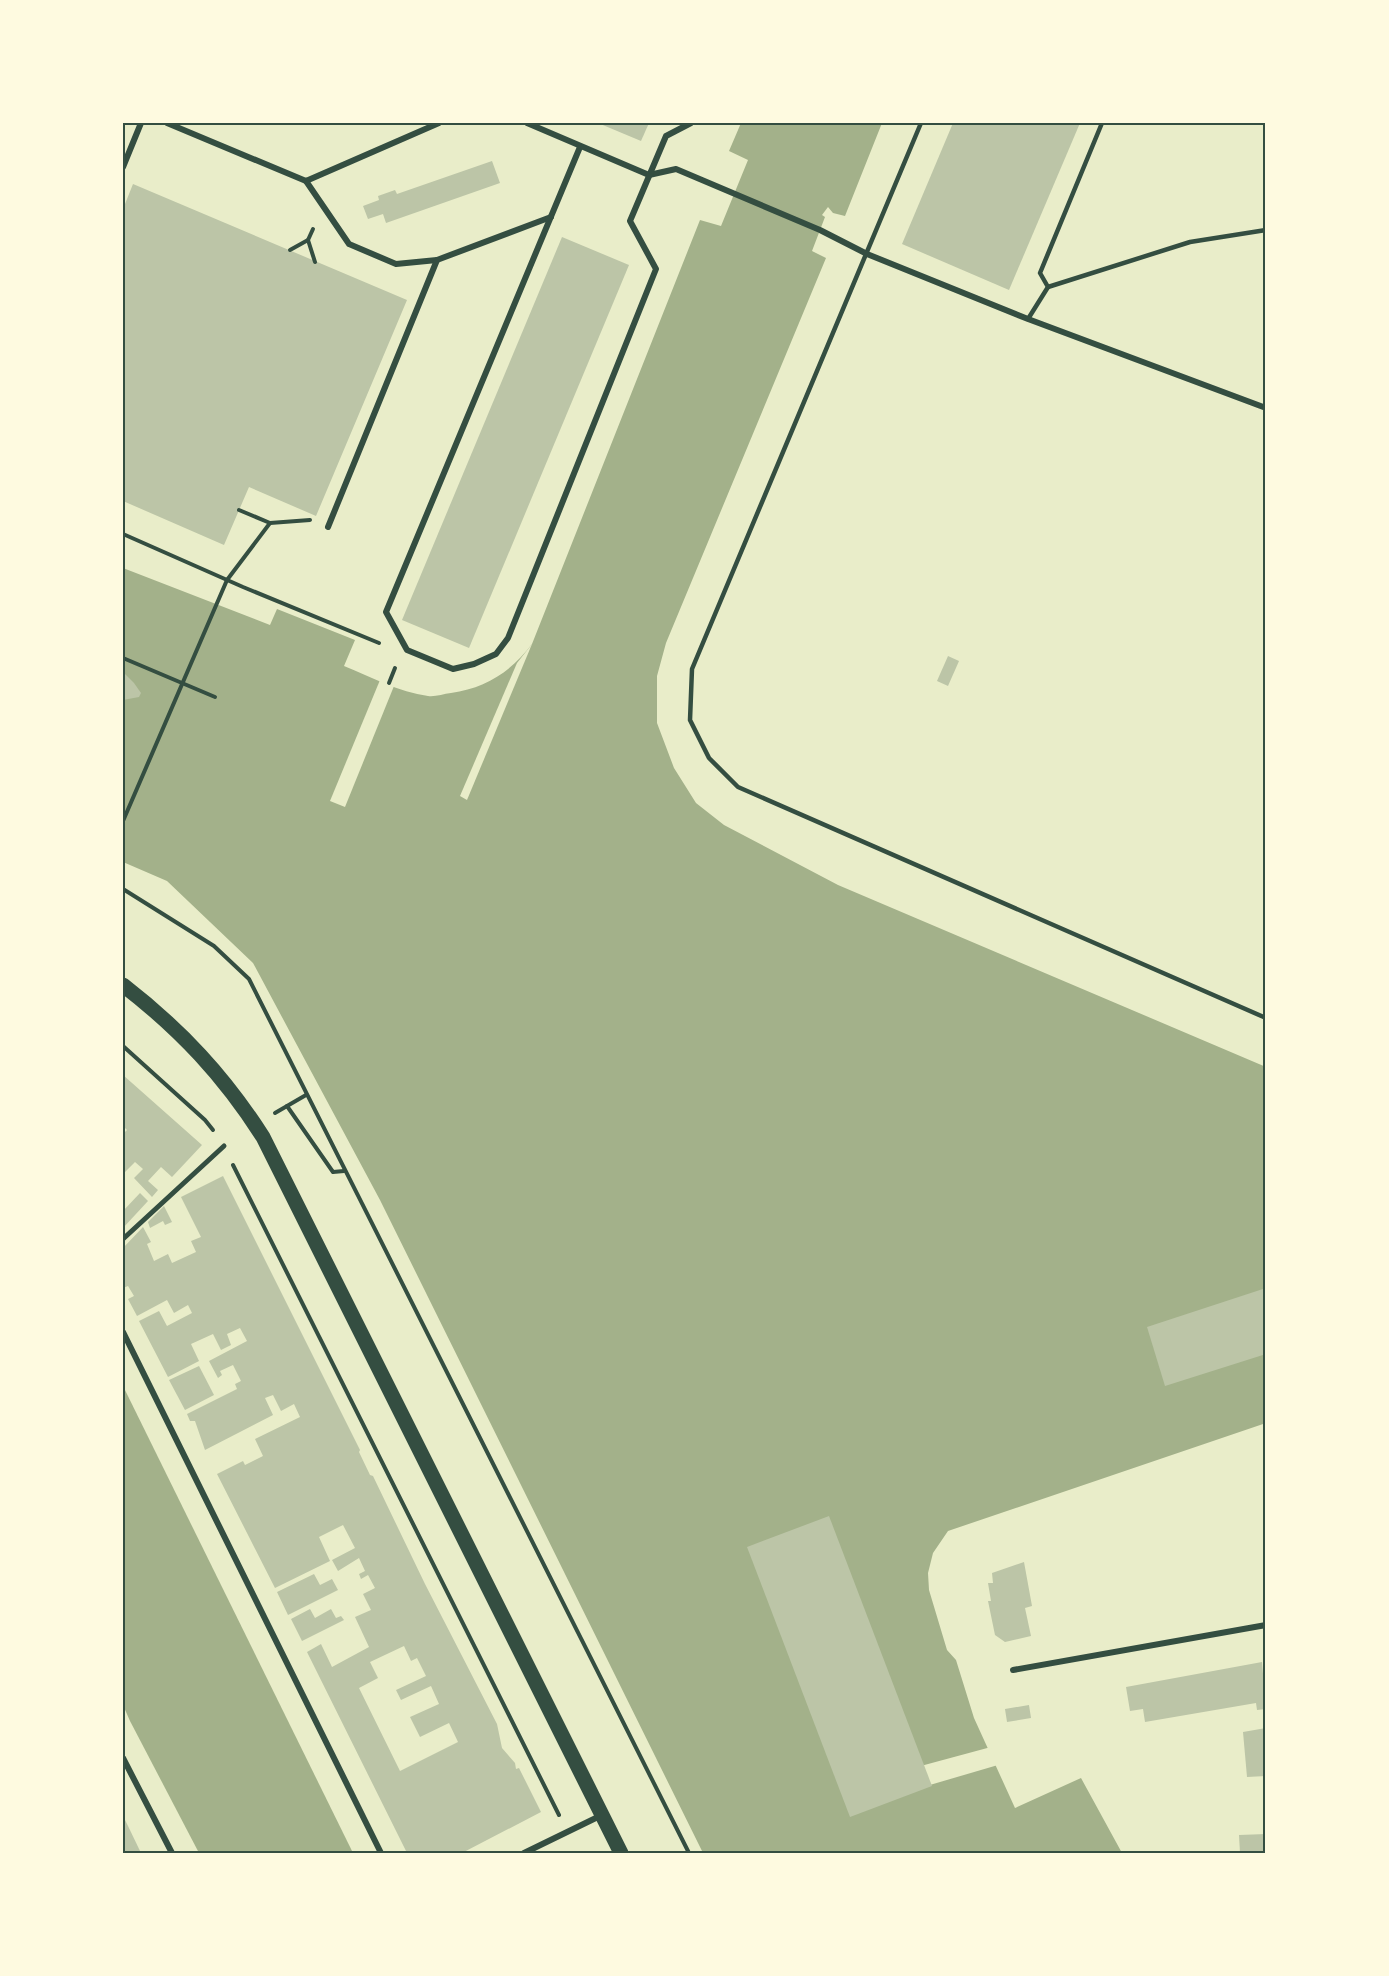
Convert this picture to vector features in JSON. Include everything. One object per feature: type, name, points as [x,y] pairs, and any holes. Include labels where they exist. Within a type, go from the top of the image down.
[{"type":"main road","points":[[123,985],[200,1052],[230,1087],[263,1137],[621,1853]]},
{"type":"street","points":[[123,166],[141,123]]},
{"type":"street","points":[[166,123],[306,181],[349,244],[396,264],[437,260],[550,217]]},
{"type":"street","points":[[306,181],[439,123]]},
{"type":"street","points":[[527,123],[649,175],[676,169],[820,230],[867,254],[1028,320],[1266,408]]},
{"type":"street","points":[[580,147],[386,612],[407,650],[453,669],[474,664],[496,654],[508,638],[656,269],[630,221],[666,136],[691,123]]},
{"type":"street","points":[[328,527],[437,260]]},
{"type":"street","points":[[123,1239],[224,1146]]},
{"type":"street","points":[[123,1332],[381,1853]]},
{"type":"street","points":[[1014,1670],[1266,1625]]},
{"type":"street","points":[[123,1758],[172,1853]]},
{"type":"street","points":[[524,1853],[602,1815]]},
{"type":"lane","points":[[921,123],[692,669],[690,720],[709,758],[738,788],[1266,1017]]},
{"type":"lane","points":[[1048,287],[1040,273],[1102,123]]},
{"type":"lane","points":[[1028,320],[1048,287],[1190,242],[1266,230]]},
{"type":"path","points":[[290,250],[308,240],[315,261]]},
{"type":"path","points":[[239,510],[270,523],[312,520],[328,527]]},
{"type":"path","points":[[123,821],[227,580],[270,523]]},
{"type":"path","points":[[123,534],[243,587],[384,645]]},
{"type":"path","points":[[123,658],[215,697]]},
{"type":"path","points":[[123,889],[214,946],[249,979],[689,1853]]},
{"type":"path","points":[[123,1046],[206,1120],[224,1146],[568,1832]]},
{"type":"path","points":[[306,1095],[287,1106],[333,1172],[344,1171]]},
{"type":"shaded area","points":[[741,123],[882,123],[845,216],[833,213],[828,207],[822,215],[825,217],[812,251],[826,258],[666,643],[657,676],[657,723],[674,768],[696,803],[724,825],[838,885],[1266,1067],[1266,1423],[948,1531],[933,1553],[928,1573],[929,1590],[947,1650],[956,1660],[974,1718],[1015,1808],[1081,1778],[1122,1853],[703,1853],[380,1200],[253,963],[167,881],[123,862],[123,568],[270,625],[277,609],[355,640],[344,666],[385,684],[417,694],[436,696],[463,691],[486,683],[506,670],[532,644],[700,220],[721,226],[748,160],[729,151]]},
{"type":"shaded area","points":[[123,1386],[353,1853],[199,1853],[130,1721],[123,1705]]},
{"type":"pier","points":[[532,644],[467,800],[460,796],[517,663]]},
{"type":"pier","points":[[380,680],[394,686],[345,807],[330,801]]},
{"type":"pier","points":[[991,1747],[998,1765],[923,1787],[917,1767]]},
{"type":"building","points":[[598,123],[649,123],[641,141]]},
{"type":"building","points":[[953,123],[1080,123],[1009,290],[902,244]]},
{"type":"building","points":[[492,161],[500,183],[386,223],[383,214],[368,219],[363,206],[379,200],[378,196],[395,190],[397,194]]},
{"type":"building","points":[[133,184],[407,300],[316,516],[249,487],[224,545],[123,501],[123,209]]},
{"type":"building","points":[[562,237],[629,265],[469,648],[402,620]]},
{"type":"building","points":[[948,656],[959,661],[948,686],[937,681]]},
{"type":"building","points":[[123,672],[141,693],[139,697],[123,700]]},
{"type":"building","points":[[123,1075],[202,1145],[172,1177],[161,1167],[148,1181],[158,1190],[152,1197],[134,1178],[143,1169],[135,1162],[123,1174],[123,1134],[127,1130],[123,1126]]},
{"type":"building","points":[[223,1176],[360,1450],[370,1475],[373,1476],[497,1724],[502,1748],[515,1763],[516,1769],[519,1768],[541,1812],[462,1853],[407,1853],[307,1652],[321,1644],[332,1667],[369,1647],[355,1617],[371,1610],[363,1594],[375,1588],[368,1575],[361,1579],[359,1574],[365,1571],[359,1558],[338,1571],[332,1560],[355,1548],[343,1525],[319,1537],[330,1561],[275,1588],[217,1474],[243,1461],[245,1465],[263,1456],[255,1439],[300,1417],[294,1404],[281,1411],[273,1395],[265,1398],[273,1415],[205,1450],[195,1421],[190,1421],[187,1414],[237,1389],[235,1384],[241,1381],[233,1365],[220,1371],[222,1375],[218,1378],[209,1361],[247,1341],[240,1328],[227,1334],[231,1345],[221,1350],[213,1334],[191,1344],[199,1361],[168,1377],[139,1321],[159,1311],[167,1326],[192,1313],[188,1305],[174,1313],[167,1300],[137,1316],[128,1299],[134,1296],[128,1286],[123,1288],[123,1248],[143,1227],[151,1242],[147,1244],[154,1261],[168,1254],[172,1263],[196,1252],[191,1241],[201,1237],[181,1197]],"holes":[[[404,1646],[411,1661],[417,1658],[426,1676],[396,1690],[401,1700],[431,1686],[439,1704],[410,1717],[420,1737],[449,1723],[458,1742],[400,1771],[359,1688],[378,1678],[370,1662]]]},
{"type":"building","points":[[140,1193],[148,1201],[123,1228],[123,1211]]},
{"type":"building","points":[[164,1206],[172,1222],[165,1225],[163,1221],[150,1228],[148,1222]]},
{"type":"building","points":[[1266,1288],[1266,1354],[1165,1386],[1147,1327]]},
{"type":"building","points":[[199,1366],[214,1395],[185,1410],[169,1380]]},
{"type":"building","points":[[829,1516],[932,1786],[850,1817],[747,1547]]},
{"type":"building","points":[[1024,1562],[1032,1606],[1025,1608],[1031,1636],[1005,1642],[995,1635],[988,1601],[991,1601],[988,1583],[993,1583],[992,1573]]},
{"type":"building","points":[[314,1574],[320,1585],[332,1579],[338,1590],[288,1615],[277,1592]]},
{"type":"building","points":[[310,1609],[315,1618],[331,1609],[336,1618],[341,1616],[344,1620],[302,1641],[291,1619]]},
{"type":"building","points":[[1262,1662],[1266,1709],[1257,1710],[1256,1703],[1145,1722],[1143,1709],[1130,1711],[1126,1687]]},
{"type":"building","points":[[1029,1705],[1031,1718],[1007,1722],[1005,1709]]},
{"type":"building","points":[[1266,1728],[1266,1776],[1247,1777],[1243,1732]]},
{"type":"building","points":[[123,1816],[128,1826],[141,1853],[123,1853]]},
{"type":"building","points":[[1266,1834],[1266,1853],[1240,1853],[1239,1835]]}]
